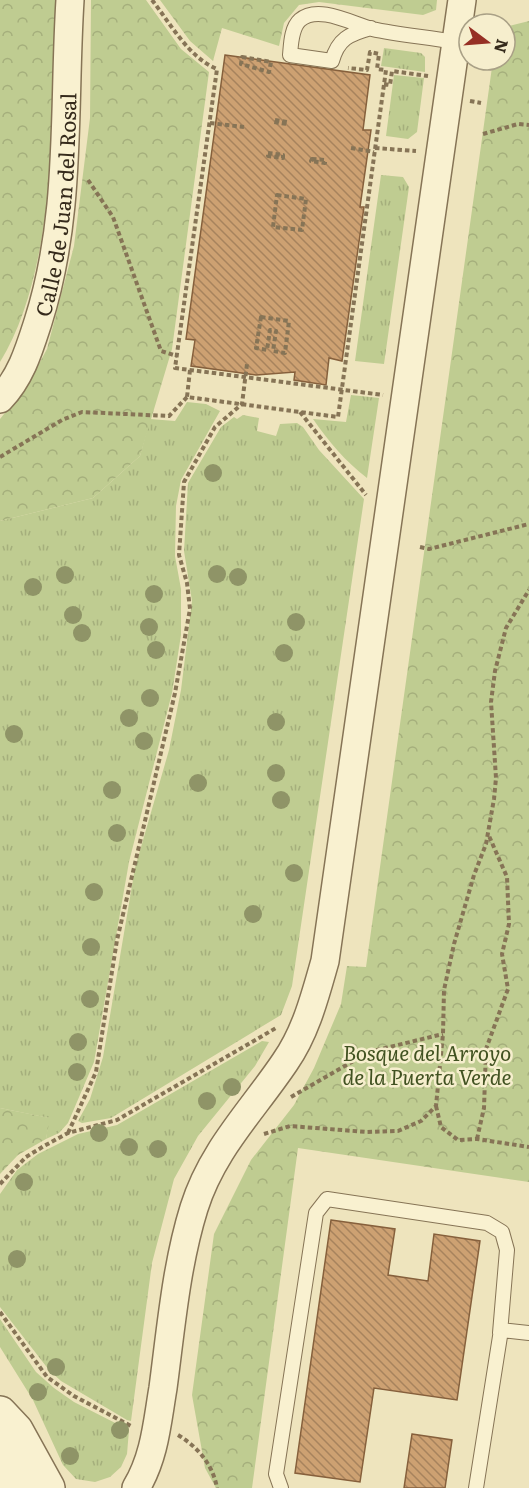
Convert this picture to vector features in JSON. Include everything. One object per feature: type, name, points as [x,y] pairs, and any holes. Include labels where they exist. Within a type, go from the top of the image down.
[{"type":"street","name":"Calle de Juan del Rosal","points":[[0,399],[12,387],[27,356],[51,280],[63,205],[69,0]]},
{"type":"street","points":[[136,1488],[154,1448],[182,1256],[194,1206],[215,1157],[286,1061],[297,1042],[315,999],[325,961],[462,0]]},
{"type":"street","points":[[0,1413],[16,1430],[48,1488]]},
{"type":"street","points":[[0,1426],[14,1488]]},
{"type":"lane","points":[[371,28],[343,38],[335,47],[332,62],[290,56],[294,30],[300,20],[320,15],[350,20],[371,28],[456,42]]},
{"type":"lane","points":[[281,1488],[276,1474],[316,1213],[327,1199],[487,1223],[502,1232],[507,1250],[500,1333],[476,1488]]},
{"type":"lane","points":[[500,1333],[501,1330],[529,1333]]},
{"type":"path","points":[[152,0],[183,41],[207,65],[217,69],[175,368],[386,395]]},
{"type":"path","points":[[187,397],[338,417],[386,70],[377,69],[379,54],[370,52],[367,70],[338,66],[332,62]]},
{"type":"path","points":[[242,57],[271,62],[269,72],[241,64],[242,57]]},
{"type":"path","points":[[384,84],[390,84],[392,70],[434,77]]},
{"type":"path","points":[[210,123],[244,127]]},
{"type":"path","points":[[483,134],[518,124],[529,124]]},
{"type":"path","points":[[351,148],[423,151]]},
{"type":"path","points":[[86,177],[113,217],[161,351],[177,356]]},
{"type":"path","points":[[277,195],[306,200],[302,230],[273,226],[277,195]]},
{"type":"path","points":[[261,316],[289,321],[285,352],[273,351],[276,331],[270,330],[267,350],[256,348],[261,316]]},
{"type":"path","points":[[68,1133],[96,1072],[117,940],[175,693],[190,609],[187,583],[179,555],[184,482],[215,428],[242,404],[247,364]]},
{"type":"path","points":[[0,457],[62,420],[82,412],[169,416],[187,397],[190,370]]},
{"type":"path","points":[[299,412],[371,504]]},
{"type":"path","points":[[420,547],[429,549],[529,524]]},
{"type":"path","points":[[529,590],[506,628],[495,671],[491,702],[496,778],[488,835],[454,944],[444,990],[443,1034],[436,1106],[441,1127],[458,1140],[477,1139],[529,1147]]},
{"type":"path","points":[[477,1139],[484,1108],[486,1049],[508,989],[502,954],[509,924],[507,877],[488,835]]},
{"type":"path","points":[[0,1184],[26,1156],[68,1133],[117,1120],[275,1027],[282,1031]]},
{"type":"path","points":[[285,1100],[369,1052],[443,1034]]},
{"type":"path","points":[[258,1136],[290,1126],[360,1132],[398,1131],[421,1121],[436,1106]]},
{"type":"path","points":[[0,1312],[47,1377],[84,1401],[137,1428]]},
{"type":"path","points":[[174,1433],[202,1454],[215,1476],[217,1488]]},
{"type":"green space","points":[[0,0],[56,0],[52,137],[49,186],[42,235],[33,282],[19,324],[0,362]]},
{"type":"green space","points":[[91,0],[146,0],[181,49],[209,72],[172,349],[140,456],[93,498],[0,521],[0,419],[28,384],[47,349],[74,246],[90,118]]},
{"type":"green space","points":[[160,0],[437,0],[436,10],[423,15],[319,2],[299,5],[284,23],[279,46],[222,28],[213,61],[190,41]]},
{"type":"green space","name":"Bosque del Arroyo de la Puerta Verde","points":[[529,21],[529,1182],[298,1148],[252,1488],[216,1488],[205,1468],[192,1395],[214,1234],[251,1160],[294,1105],[314,1068],[341,1004],[347,966],[366,967],[491,72],[517,72],[517,24]]},
{"type":"green space","points":[[384,48],[421,53],[425,57],[425,72],[381,66]]},
{"type":"green space","points":[[394,75],[424,78],[417,132],[408,139],[386,136]]},
{"type":"green space","points":[[381,175],[403,177],[409,187],[384,364],[355,361]]},
{"type":"green space","points":[[351,395],[379,398],[367,478],[338,451],[313,419],[346,422]]},
{"type":"green space","points":[[187,402],[206,404],[220,411],[181,480],[176,506],[175,556],[181,589],[181,635],[172,693],[129,862],[94,1062],[68,1123],[59,1133],[46,1139],[49,1118],[0,1108],[0,521],[93,498],[140,456],[150,419],[175,421]]},
{"type":"green space","points":[[243,415],[259,418],[257,431],[276,436],[280,424],[297,423],[303,427],[319,450],[364,499],[292,986],[281,1015],[111,1118],[82,1123],[78,1121],[90,1099],[103,1057],[135,868],[169,750],[181,690],[192,601],[184,551],[188,483],[221,427],[234,417],[237,419]]},
{"type":"green space","points":[[262,1041],[269,1042],[255,1066],[198,1136],[174,1179],[152,1263],[131,1421],[127,1420],[61,1381],[49,1370],[0,1307],[0,1194],[17,1170],[38,1154],[78,1134],[117,1125]]},
{"type":"green space","points":[[0,1108],[50,1118],[46,1139],[18,1155],[0,1174]]},
{"type":"green space","points":[[0,1319],[36,1372],[54,1388],[74,1402],[129,1430],[127,1454],[121,1467],[110,1477],[95,1482],[76,1479],[63,1465],[33,1400],[0,1347]]},
{"type":"building","points":[[225,55],[370,75],[363,130],[371,130],[360,207],[364,207],[342,361],[329,358],[326,385],[294,380],[295,372],[256,375],[191,366],[195,340],[186,339]]},
{"type":"building","points":[[331,1220],[395,1229],[388,1275],[428,1281],[434,1234],[480,1241],[457,1400],[374,1388],[360,1482],[295,1473]]},
{"type":"building","points":[[412,1434],[452,1440],[445,1488],[404,1488]]}]
